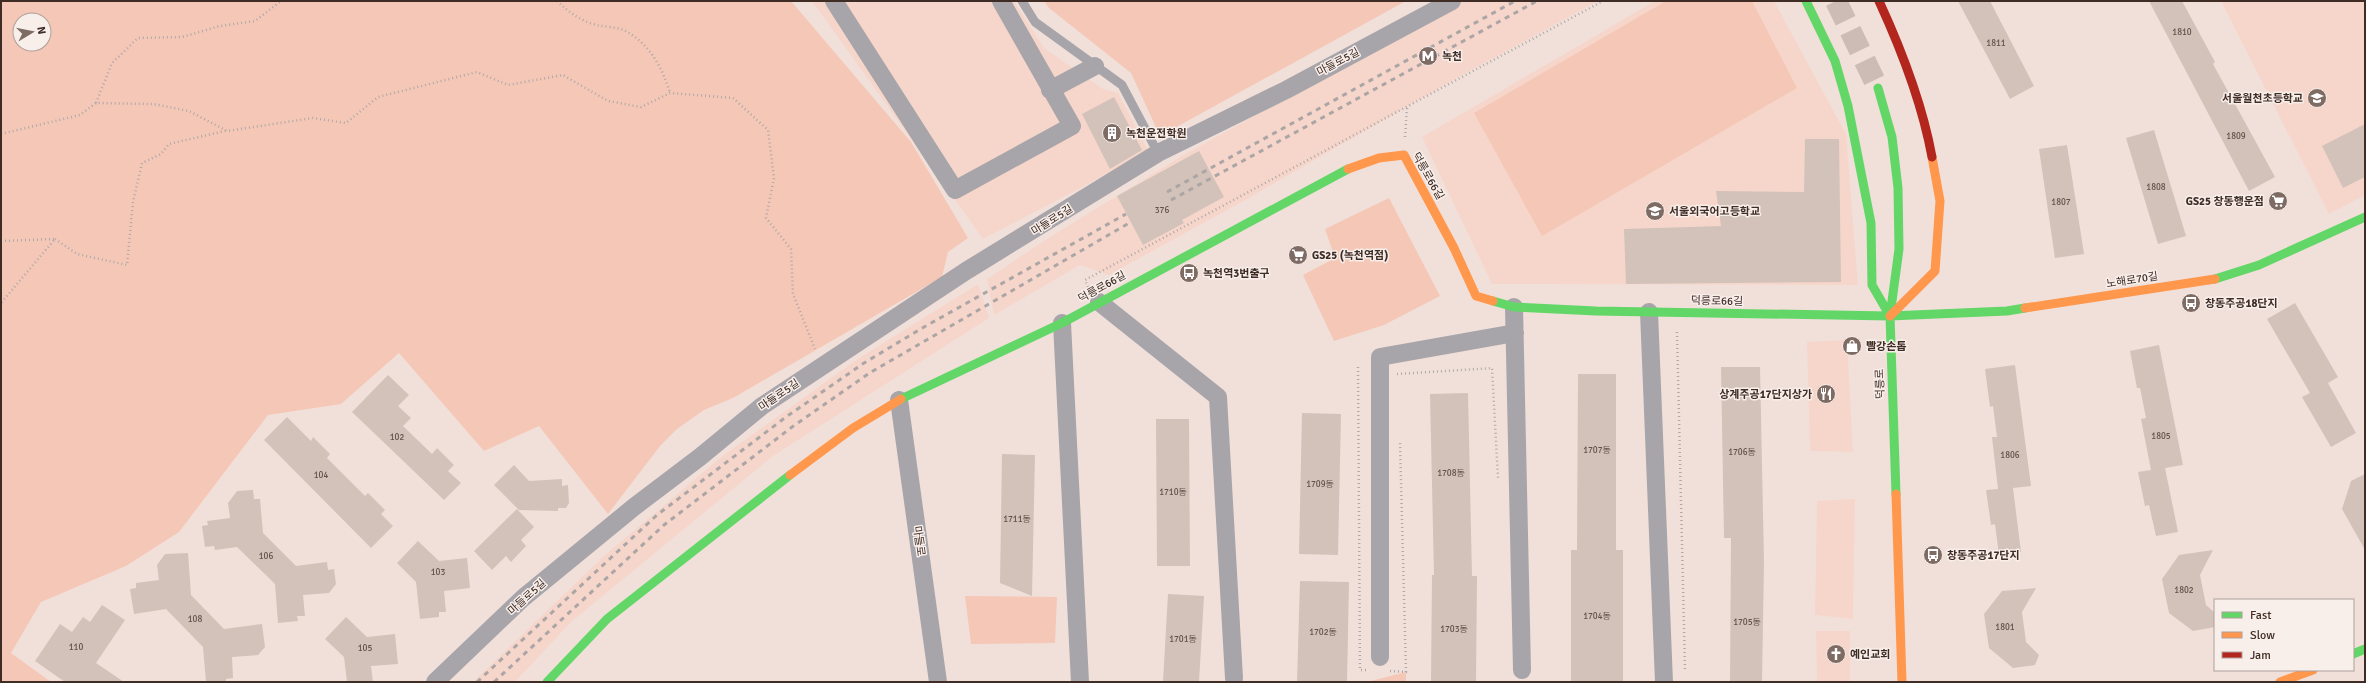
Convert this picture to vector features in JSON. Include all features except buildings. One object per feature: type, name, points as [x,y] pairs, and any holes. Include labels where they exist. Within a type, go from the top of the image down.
[{"type":"street","points":[[834,1],[955,190],[1072,126],[1050,90],[1001,1]]},
{"type":"street","name":"마들로5길","points":[[435,682],[523,598],[634,507],[700,457],[762,406],[966,272],[1158,153],[1286,90],[1452,1]]},
{"type":"street","points":[[1806,1],[1835,61],[1848,106],[1870,223],[1872,285],[1890,316],[1935,271],[1940,201],[1926,126],[1901,50],[1879,1]]},
{"type":"street","points":[[1050,90],[1095,66]]},
{"type":"street","name":"덕릉로","points":[[1878,88],[1892,137],[1898,188],[1899,250],[1890,316],[1902,682]]},
{"type":"street","name":"덕릉로66길","points":[[547,682],[607,619],[752,503],[847,433],[900,400],[1062,323],[1347,169],[1379,158],[1404,155],[1454,248],[1476,296],[1514,307],[1649,312],[1890,316]]},
{"type":"street","name":"노해로70길","points":[[1890,316],[2007,311],[2211,280],[2259,265],[2365,217]]},
{"type":"street","points":[[1097,303],[1218,397],[1234,678]]},
{"type":"street","points":[[1514,307],[1522,670]]},
{"type":"street","points":[[1649,312],[1664,682]]},
{"type":"street","points":[[1062,323],[1080,682]]},
{"type":"street","points":[[1380,666],[1380,357],[1515,333]]},
{"type":"street","name":"마들로","points":[[900,400],[938,682]]},
{"type":"street","points":[[2354,654],[2365,649]]},
{"type":"street","points":[[2280,682],[2311,671]]},
{"type":"lane","points":[[1022,1],[1035,22],[1122,85],[1158,153]]},
{"type":"path","points":[[1,134],[80,115],[96,104],[112,63],[138,38],[182,37],[220,26],[255,21],[281,1]]},
{"type":"path","points":[[558,1],[574,16],[595,24],[623,30],[646,46],[662,69],[670,93]]},
{"type":"path","points":[[1097,303],[1085,280],[1407,108],[1603,1]]},
{"type":"path","points":[[1,241],[55,239],[77,254],[127,265],[133,202],[142,164],[162,154],[170,144],[227,131],[313,118],[346,123],[378,97],[477,72],[508,85],[563,75],[608,101],[641,107],[670,93],[732,98],[768,130],[774,178],[766,218],[791,249],[793,294],[816,350]]},
{"type":"path","points":[[96,104],[153,104],[189,111],[227,131]]},
{"type":"path","points":[[1404,155],[1407,108]]},
{"type":"path","points":[[1,303],[55,239]]},
{"type":"path","points":[[1677,312],[1685,670]]},
{"type":"path","points":[[1358,367],[1360,670],[1380,666],[1406,672],[1399,437]]},
{"type":"path","points":[[1398,382],[1398,374],[1492,368],[1499,486]]},
{"type":"shaded area","points":[[1,1],[791,1],[911,142],[968,238],[948,252],[942,277],[733,398],[704,410],[677,429],[660,446],[608,514],[539,426],[484,451],[399,353],[341,404],[268,415],[179,532],[126,566],[41,602],[11,653],[51,682],[1,682]]},
{"type":"shaded area","points":[[812,1],[1014,1],[1044,48],[1103,89],[1118,93],[1149,152],[983,239]]},
{"type":"shaded area","points":[[1044,1],[1406,1],[1160,136],[1131,73],[1049,8]]},
{"type":"shaded area","points":[[1463,1],[1598,1],[1453,80],[1247,199],[1109,275],[1080,265],[994,315],[987,279],[1042,242],[1182,156]]},
{"type":"shaded area","name":"서울외국어고등학교","points":[[1655,1],[1774,1],[1846,134],[1858,285],[1492,284],[1422,137]]},
{"type":"shaded area","points":[[1666,1],[1752,1],[1797,88],[1542,236],[1474,113]]},
{"type":"shaded area","name":"서울월천초등학교","points":[[2221,1],[2365,1],[2365,195],[2329,214]]},
{"type":"shaded area","points":[[1389,198],[1440,296],[1384,325],[1334,341],[1303,275],[1335,258],[1325,229]]},
{"type":"shaded area","points":[[978,284],[989,318],[773,456],[571,622],[515,682],[473,682],[604,556],[720,458],[856,360]]},
{"type":"shaded area","points":[[1847,340],[1853,452],[1810,451],[1807,342]]},
{"type":"shaded area","points":[[1855,499],[1853,619],[1815,615],[1817,501]]},
{"type":"shaded area","points":[[965,596],[1057,597],[1055,643],[971,644]]},
{"type":"shaded area","points":[[1816,631],[1850,631],[1850,682],[1817,682]]},
{"type":"shaded area","points":[[1406,672],[1406,682],[1367,682]]},
{"type":"tunnel","points":[[1836,1],[1878,88]]},
{"type":"railway","points":[[1167,192],[1515,1]]},
{"type":"railway","points":[[1171,200],[1537,1]]},
{"type":"railway","points":[[477,682],[657,515],[786,417],[864,363],[924,327],[1126,214]]},
{"type":"railway","points":[[494,682],[664,525],[792,427],[871,372],[1131,222]]},
{"type":"traffic: fast","points":[[1806,1],[1835,61],[1848,106],[1871,223],[1872,285],[1890,316]]},
{"type":"traffic: fast","points":[[1878,88],[1892,137],[1898,188],[1899,249],[1890,316],[1896,494]]},
{"type":"traffic: fast","points":[[901,399],[1062,323],[1348,169]]},
{"type":"traffic: fast","points":[[2215,279],[2259,265],[2365,217]]},
{"type":"traffic: fast","points":[[1493,301],[1514,307],[1596,311],[1890,316],[2007,311],[2025,308]]},
{"type":"traffic: fast","points":[[547,682],[607,619],[790,475]]},
{"type":"traffic: fast","points":[[2354,654],[2365,649]]},
{"type":"traffic: slow","points":[[1348,169],[1379,158],[1404,155],[1454,248],[1476,296],[1493,301]]},
{"type":"traffic: slow","points":[[1890,316],[1935,271],[1940,201],[1932,157]]},
{"type":"traffic: slow","points":[[2025,308],[2215,279]]},
{"type":"traffic: slow","points":[[790,475],[853,428],[901,399]]},
{"type":"traffic: slow","points":[[1896,494],[1902,682]]},
{"type":"traffic: slow","points":[[2280,682],[2310,671]]},
{"type":"traffic: jam","points":[[1879,1],[1896,39],[1917,97],[1923,116],[1932,157]]},
{"type":"place","name":"녹천","points":[[1428,56]]},
{"type":"place","name":"서울월천초등학교","points":[[2317,98]]},
{"type":"place","name":"녹천운전학원","points":[[1112,133]]},
{"type":"place","name":"GS25 창동행운점","points":[[2278,201]]},
{"type":"place","name":"서울외국어고등학교","points":[[1655,211]]},
{"type":"place","name":"GS25 (녹천역점)","points":[[1298,255]]},
{"type":"place","name":"녹천역3번출구","points":[[1189,273]]},
{"type":"place","name":"창동주공18단지","points":[[2191,303]]},
{"type":"place","name":"빨강손톱","points":[[1852,346]]},
{"type":"place","name":"상계주공17단지상가","points":[[1826,394]]},
{"type":"place","name":"창동주공17단지","points":[[1933,555]]},
{"type":"place","name":"예인교회","points":[[1836,654]]}]
